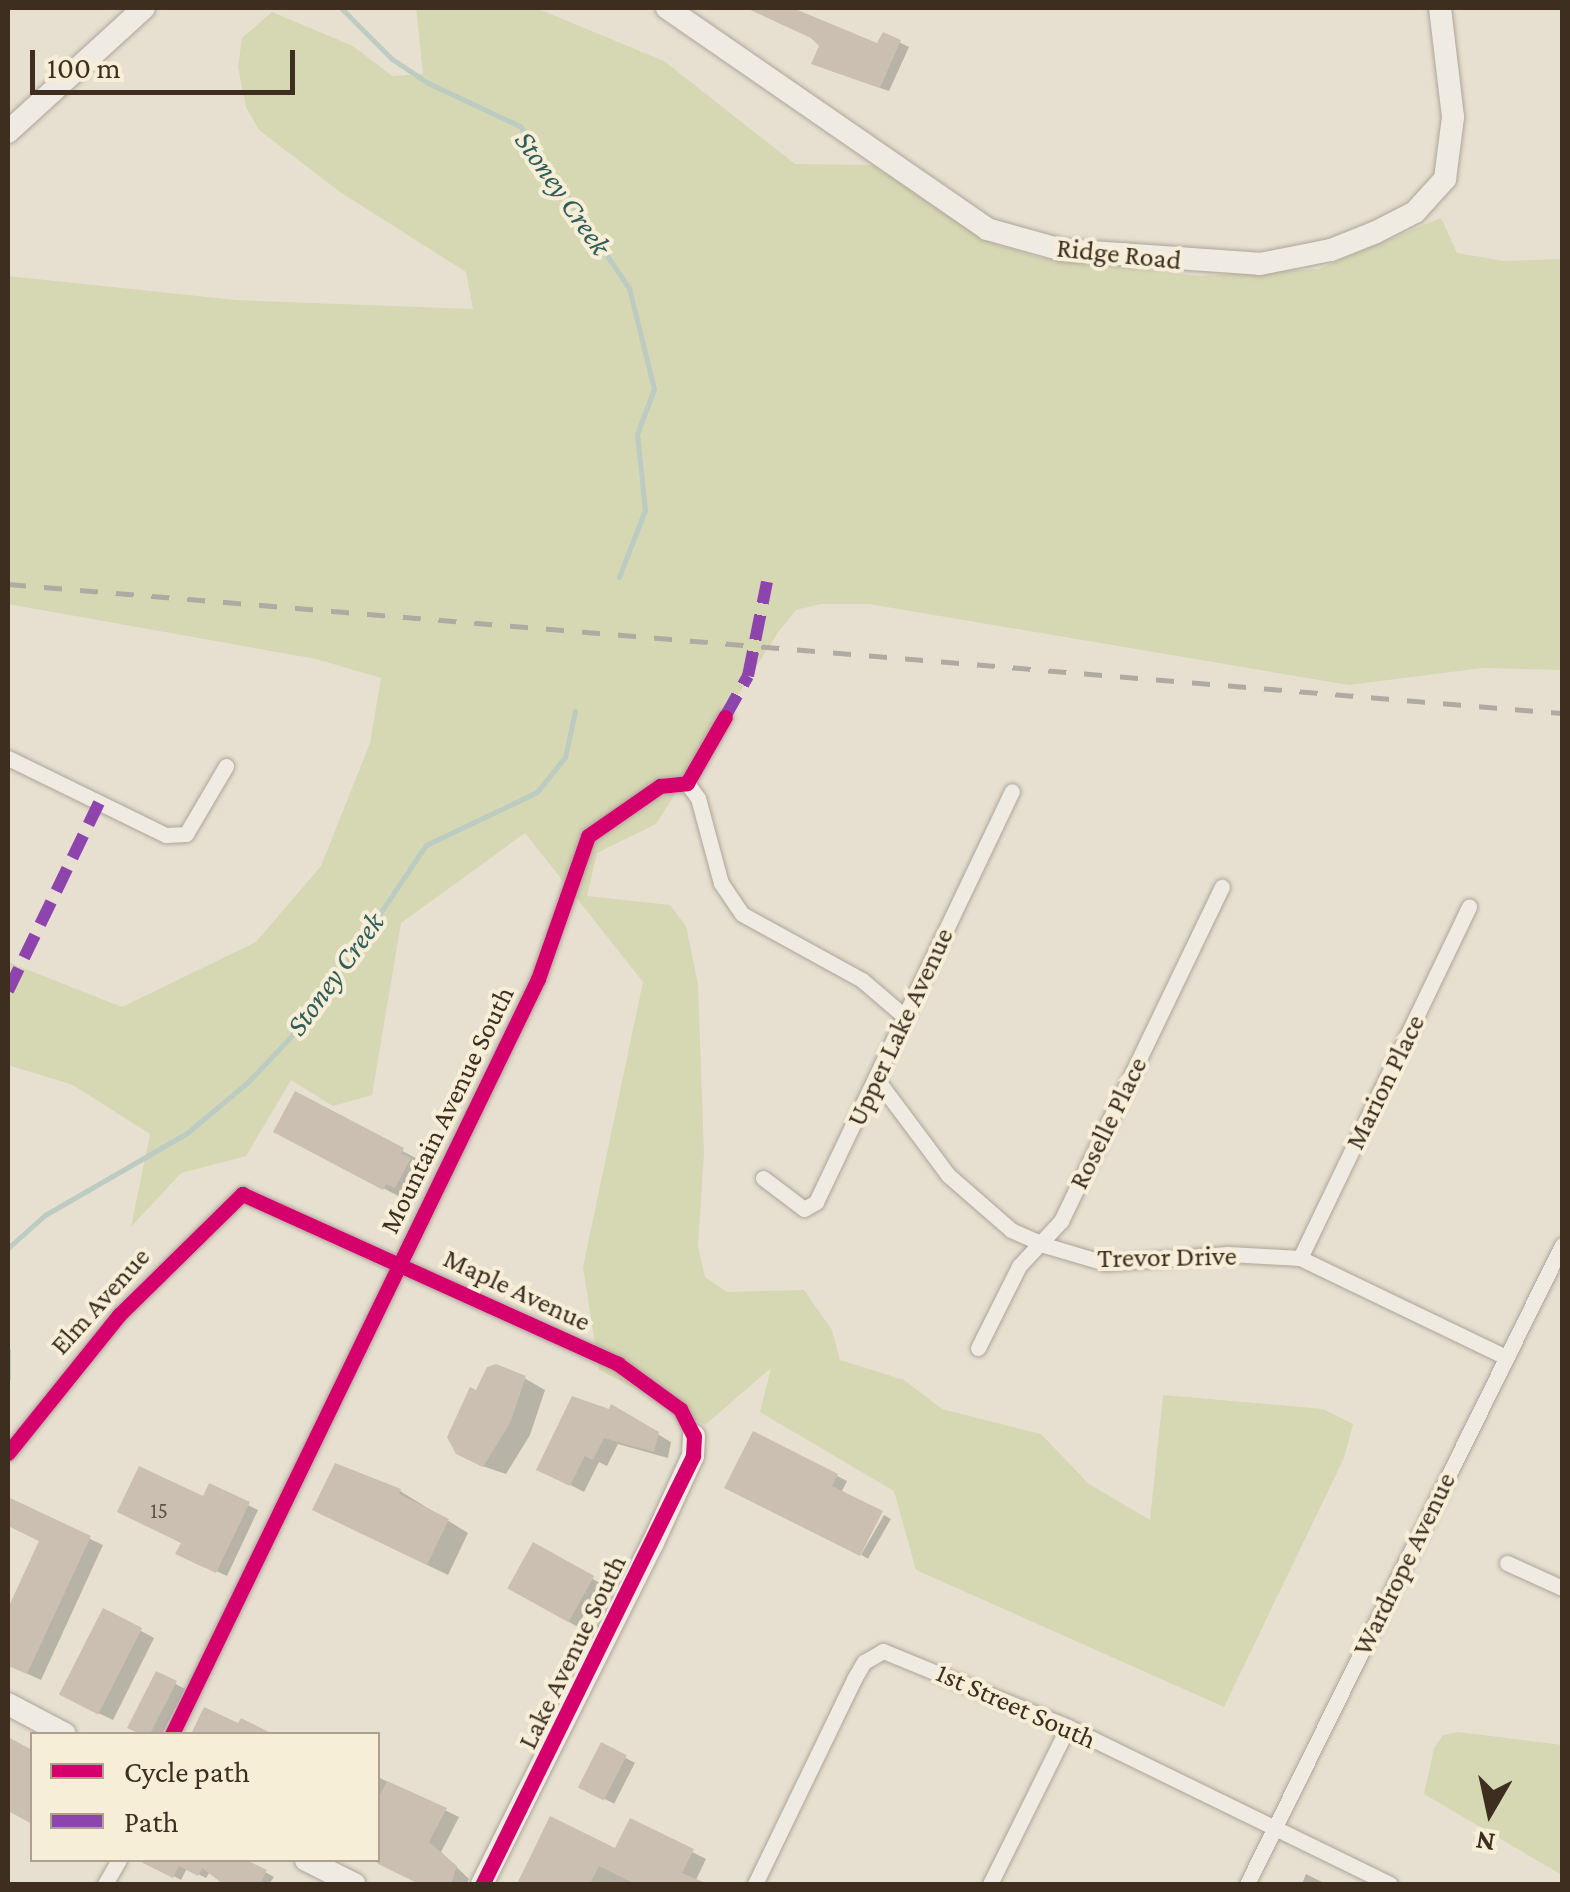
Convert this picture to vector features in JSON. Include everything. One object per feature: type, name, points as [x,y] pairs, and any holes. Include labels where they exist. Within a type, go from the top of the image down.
[{"type":"main road","points":[[8,132],[144,8]]},
{"type":"main road","name":"Ridge Road","points":[[667,8],[988,229],[1062,250],[1260,264],[1331,250],[1376,232],[1415,212],[1439,188],[1453,142],[1440,8]]},
{"type":"main road","name":"Lake Avenue South","points":[[482,1884],[652,1545],[692,1456],[694,1436]]},
{"type":"main road","points":[[8,1704],[62,1732]]},
{"type":"main road","points":[[310,1862],[354,1884]]},
{"type":"street","points":[[725,717],[687,783],[698,798],[721,883],[742,914],[862,980],[904,1016]]},
{"type":"street","points":[[8,758],[166,835],[186,834],[226,766]]},
{"type":"street","name":"Mountain Avenue South","points":[[173,1732],[538,978],[588,836],[660,786],[687,783]]},
{"type":"street","name":"Upper Lake Avenue","points":[[762,1178],[808,1209],[878,1081],[904,1016],[1012,791]]},
{"type":"street","name":"Roselle Place","points":[[978,1348],[1019,1266],[1044,1245],[1222,888]]},
{"type":"street","name":"Marion Place","points":[[1300,1258],[1469,906]]},
{"type":"street","name":"Trevor Drive","points":[[878,1081],[948,1174],[1011,1230],[1044,1245],[1106,1263],[1228,1254],[1300,1258],[1506,1358]]},
{"type":"street","name":"Maple Avenue","points":[[242,1194],[618,1364],[680,1410],[694,1436]]},
{"type":"street","name":"Elm Avenue","points":[[8,1453],[118,1315],[242,1194]]},
{"type":"street","name":"Wardrope Avenue","points":[[1247,1884],[1562,1248]]},
{"type":"street","points":[[1507,1563],[1562,1588]]},
{"type":"street","name":"1st Street South","points":[[755,1884],[854,1678],[883,1651],[1068,1727],[1390,1884]]},
{"type":"street","points":[[990,1884],[1068,1727]]},
{"type":"street","points":[[105,1884],[117,1862]]},
{"type":"green space","points":[[416,8],[536,8],[664,61],[795,164],[872,165],[996,244],[1038,257],[1199,276],[1318,269],[1441,218],[1457,253],[1504,261],[1562,259],[1562,670],[1482,668],[1349,685],[869,604],[821,604],[796,610],[779,631],[656,824],[597,853],[587,896],[670,905],[686,926],[698,985],[704,1153],[698,1246],[705,1277],[727,1292],[804,1290],[832,1330],[840,1360],[904,1380],[942,1409],[1041,1434],[1089,1484],[1150,1520],[1163,1395],[1323,1409],[1353,1424],[1344,1458],[1224,1707],[916,1570],[894,1491],[760,1412],[771,1368],[705,1425],[599,1370],[583,1267],[643,982],[525,833],[401,923],[372,1095],[333,1106],[291,1080],[246,1156],[181,1173],[131,1227],[150,1134],[73,1085],[8,1065],[8,962],[122,1007],[256,942],[321,866],[370,743],[381,678],[316,659],[8,604],[8,276],[236,300],[473,309],[466,272],[340,192],[259,130],[246,107],[238,67],[242,38],[272,12],[353,46],[392,76],[423,74]]},
{"type":"green space","points":[[1458,1732],[1562,1745],[1562,1875],[1424,1794],[1434,1748],[1443,1735]]},
{"type":"building","points":[[746,8],[793,8],[877,43],[883,32],[901,40],[880,88],[811,64],[819,46],[811,38]]},
{"type":"building","points":[[295,1091],[404,1148],[401,1154],[411,1158],[395,1188],[386,1184],[383,1190],[273,1132]]},
{"type":"building","points":[[496,1364],[526,1376],[510,1423],[483,1467],[456,1454],[447,1437],[470,1387],[476,1390],[487,1367]]},
{"type":"building","points":[[572,1396],[609,1409],[611,1404],[659,1432],[654,1452],[604,1438],[593,1460],[585,1456],[570,1486],[536,1470]]},
{"type":"building","points":[[753,1431],[838,1474],[832,1486],[883,1511],[860,1556],[724,1488]]},
{"type":"building","points":[[335,1463],[401,1489],[399,1494],[449,1519],[427,1565],[312,1510]]},
{"type":"building","points":[[139,1466],[203,1496],[209,1483],[250,1502],[216,1573],[175,1554],[181,1543],[117,1512]]},
{"type":"building","points":[[8,1497],[91,1536],[27,1674],[8,1666],[8,1608],[39,1541],[8,1526]]},
{"type":"building","points":[[533,1542],[594,1576],[569,1622],[507,1588]]},
{"type":"building","points":[[103,1608],[142,1628],[98,1714],[59,1694]]},
{"type":"building","points":[[156,1671],[177,1681],[151,1732],[127,1728]]},
{"type":"building","points":[[204,1707],[238,1723],[241,1718],[269,1732],[192,1732]]},
{"type":"building","points":[[8,1737],[30,1749],[30,1823],[8,1811]]},
{"type":"building","points":[[601,1742],[627,1755],[604,1801],[578,1787]]},
{"type":"building","points":[[387,1781],[447,1808],[429,1842],[457,1866],[451,1884],[419,1884],[378,1864],[380,1795]]},
{"type":"building","points":[[550,1816],[615,1848],[630,1818],[694,1849],[682,1873],[708,1884],[635,1884],[599,1866],[590,1884],[517,1884]]},
{"type":"building","points":[[141,1862],[250,1862],[267,1870],[260,1884],[223,1884],[202,1868],[198,1876],[179,1866],[173,1878]]},
{"type":"waterway","name":"Stoney Creek","points":[[341,8],[392,59],[428,83],[520,126],[629,288],[654,389],[637,434],[645,510],[619,577]]},
{"type":"waterway","name":"Stoney Creek","points":[[8,1248],[45,1215],[187,1133],[248,1082],[314,1012],[426,845],[537,792],[565,757],[575,711]]},
{"type":"waterway","name":"Stoney Creek","points":[[8,1350],[8,1378]]},
{"type":"railway","points":[[8,584],[1562,713]]},
{"type":"marked path","points":[[725,717],[748,676],[767,582]]},
{"type":"marked path","points":[[8,991],[99,803]]},
{"type":"cycle path","points":[[173,1732],[538,979],[588,836],[660,786],[687,783],[725,717]]},
{"type":"cycle path","points":[[8,1453],[119,1315],[242,1194],[618,1364],[680,1409],[694,1436],[693,1456],[482,1884]]}]
